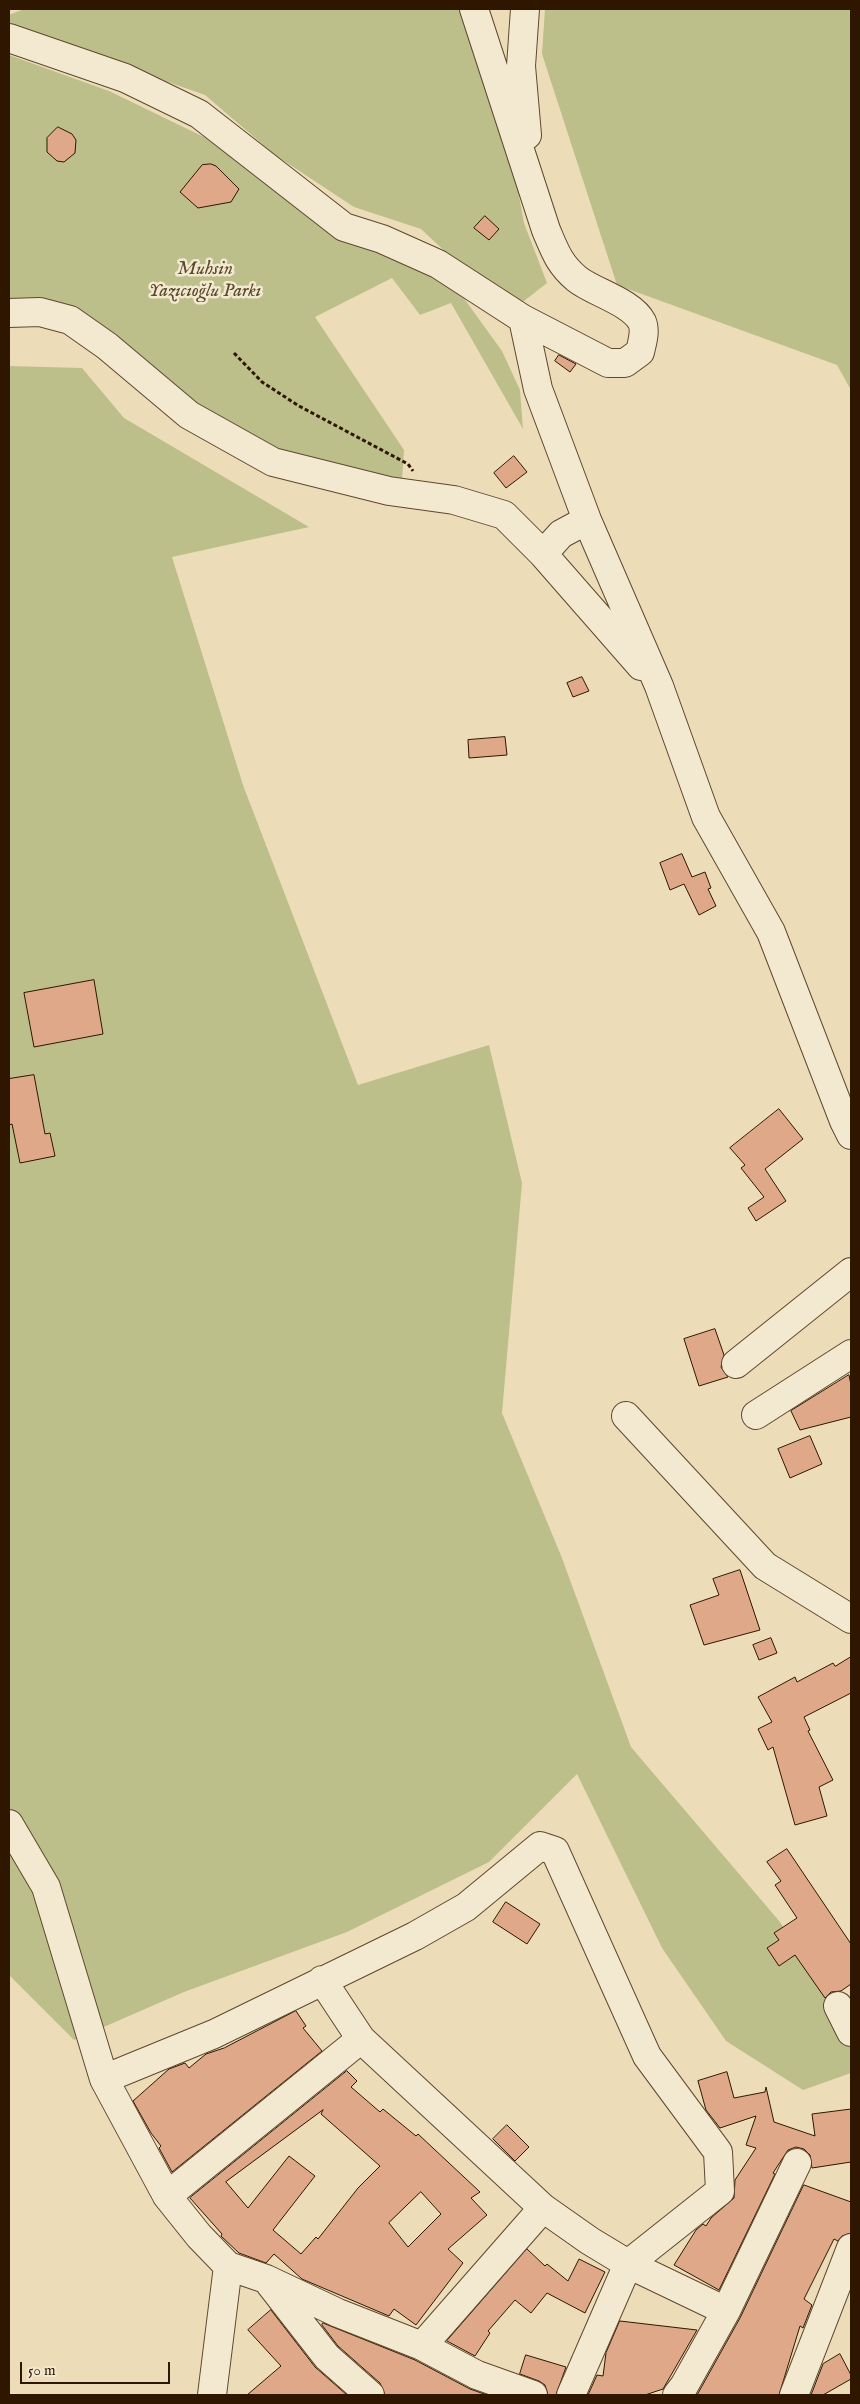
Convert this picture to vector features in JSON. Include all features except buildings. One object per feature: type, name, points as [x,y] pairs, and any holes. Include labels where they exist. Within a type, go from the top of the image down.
[{"type":"street","points":[[9,38],[125,78],[199,114],[344,227],[382,239],[438,264],[523,319],[608,363],[626,363],[640,352],[643,337],[642,322],[630,309],[578,280],[558,261],[474,9]]},
{"type":"street","points":[[524,9],[521,66],[530,179]]},
{"type":"street","points":[[9,313],[40,312],[70,320],[107,346],[189,415],[273,462],[389,491],[454,500],[504,515],[543,554],[659,686]]},
{"type":"street","points":[[523,319],[538,389],[587,520],[659,686],[706,817],[771,932],[851,1136]]},
{"type":"street","points":[[543,554],[561,534],[587,520]]},
{"type":"street","points":[[736,1364],[851,1272]]},
{"type":"street","points":[[756,1415],[851,1354]]},
{"type":"street","points":[[626,1416],[764,1566],[851,1619]]},
{"type":"street","points":[[9,1824],[46,1887],[104,2079],[167,2196],[199,2236],[228,2266],[266,2279],[338,2313],[422,2346],[477,2376],[533,2395]]},
{"type":"street","points":[[104,2079],[214,2034],[415,1936],[466,1907],[540,1846],[555,1852],[647,2056],[718,2152],[720,2191],[628,2264],[572,2395]]},
{"type":"street","points":[[322,1980],[361,2038],[544,2208],[628,2264],[726,2310]]},
{"type":"street","points":[[838,2006],[851,2032]]},
{"type":"street","points":[[167,2196],[361,2038]]},
{"type":"street","points":[[677,2395],[684,2386],[726,2310],[797,2163]]},
{"type":"street","points":[[422,2346],[544,2208]]},
{"type":"street","points":[[794,2395],[851,2248]]},
{"type":"street","points":[[212,2395],[228,2266]]},
{"type":"street","points":[[266,2279],[327,2357],[370,2395]]},
{"type":"path","points":[[234,353],[262,382],[300,406],[408,464],[430,496]]},
{"type":"green space","points":[[24,9],[464,9],[511,152],[524,223],[547,283],[510,312],[421,229],[354,207],[275,155],[205,95],[9,26],[9,15]]},
{"type":"green space","points":[[545,9],[851,9],[851,390],[837,365],[617,285],[542,54]]},
{"type":"green space","name":"Muhsin Yazıcıoğlu Parkı","points":[[9,55],[109,91],[204,137],[281,193],[335,237],[409,263],[463,297],[502,351],[520,390],[523,429],[451,303],[420,315],[392,278],[315,317],[404,450],[401,495],[303,475],[158,397],[96,334],[9,304]]},
{"type":"green space","points":[[9,366],[82,368],[124,418],[309,527],[172,557],[243,785],[358,1085],[489,1045],[522,1183],[502,1413],[562,1558],[631,1747],[780,1922],[851,2040],[851,2073],[803,2090],[726,2041],[662,1948],[577,1774],[489,1862],[347,1932],[184,1992],[74,2040],[9,1975]]}]
